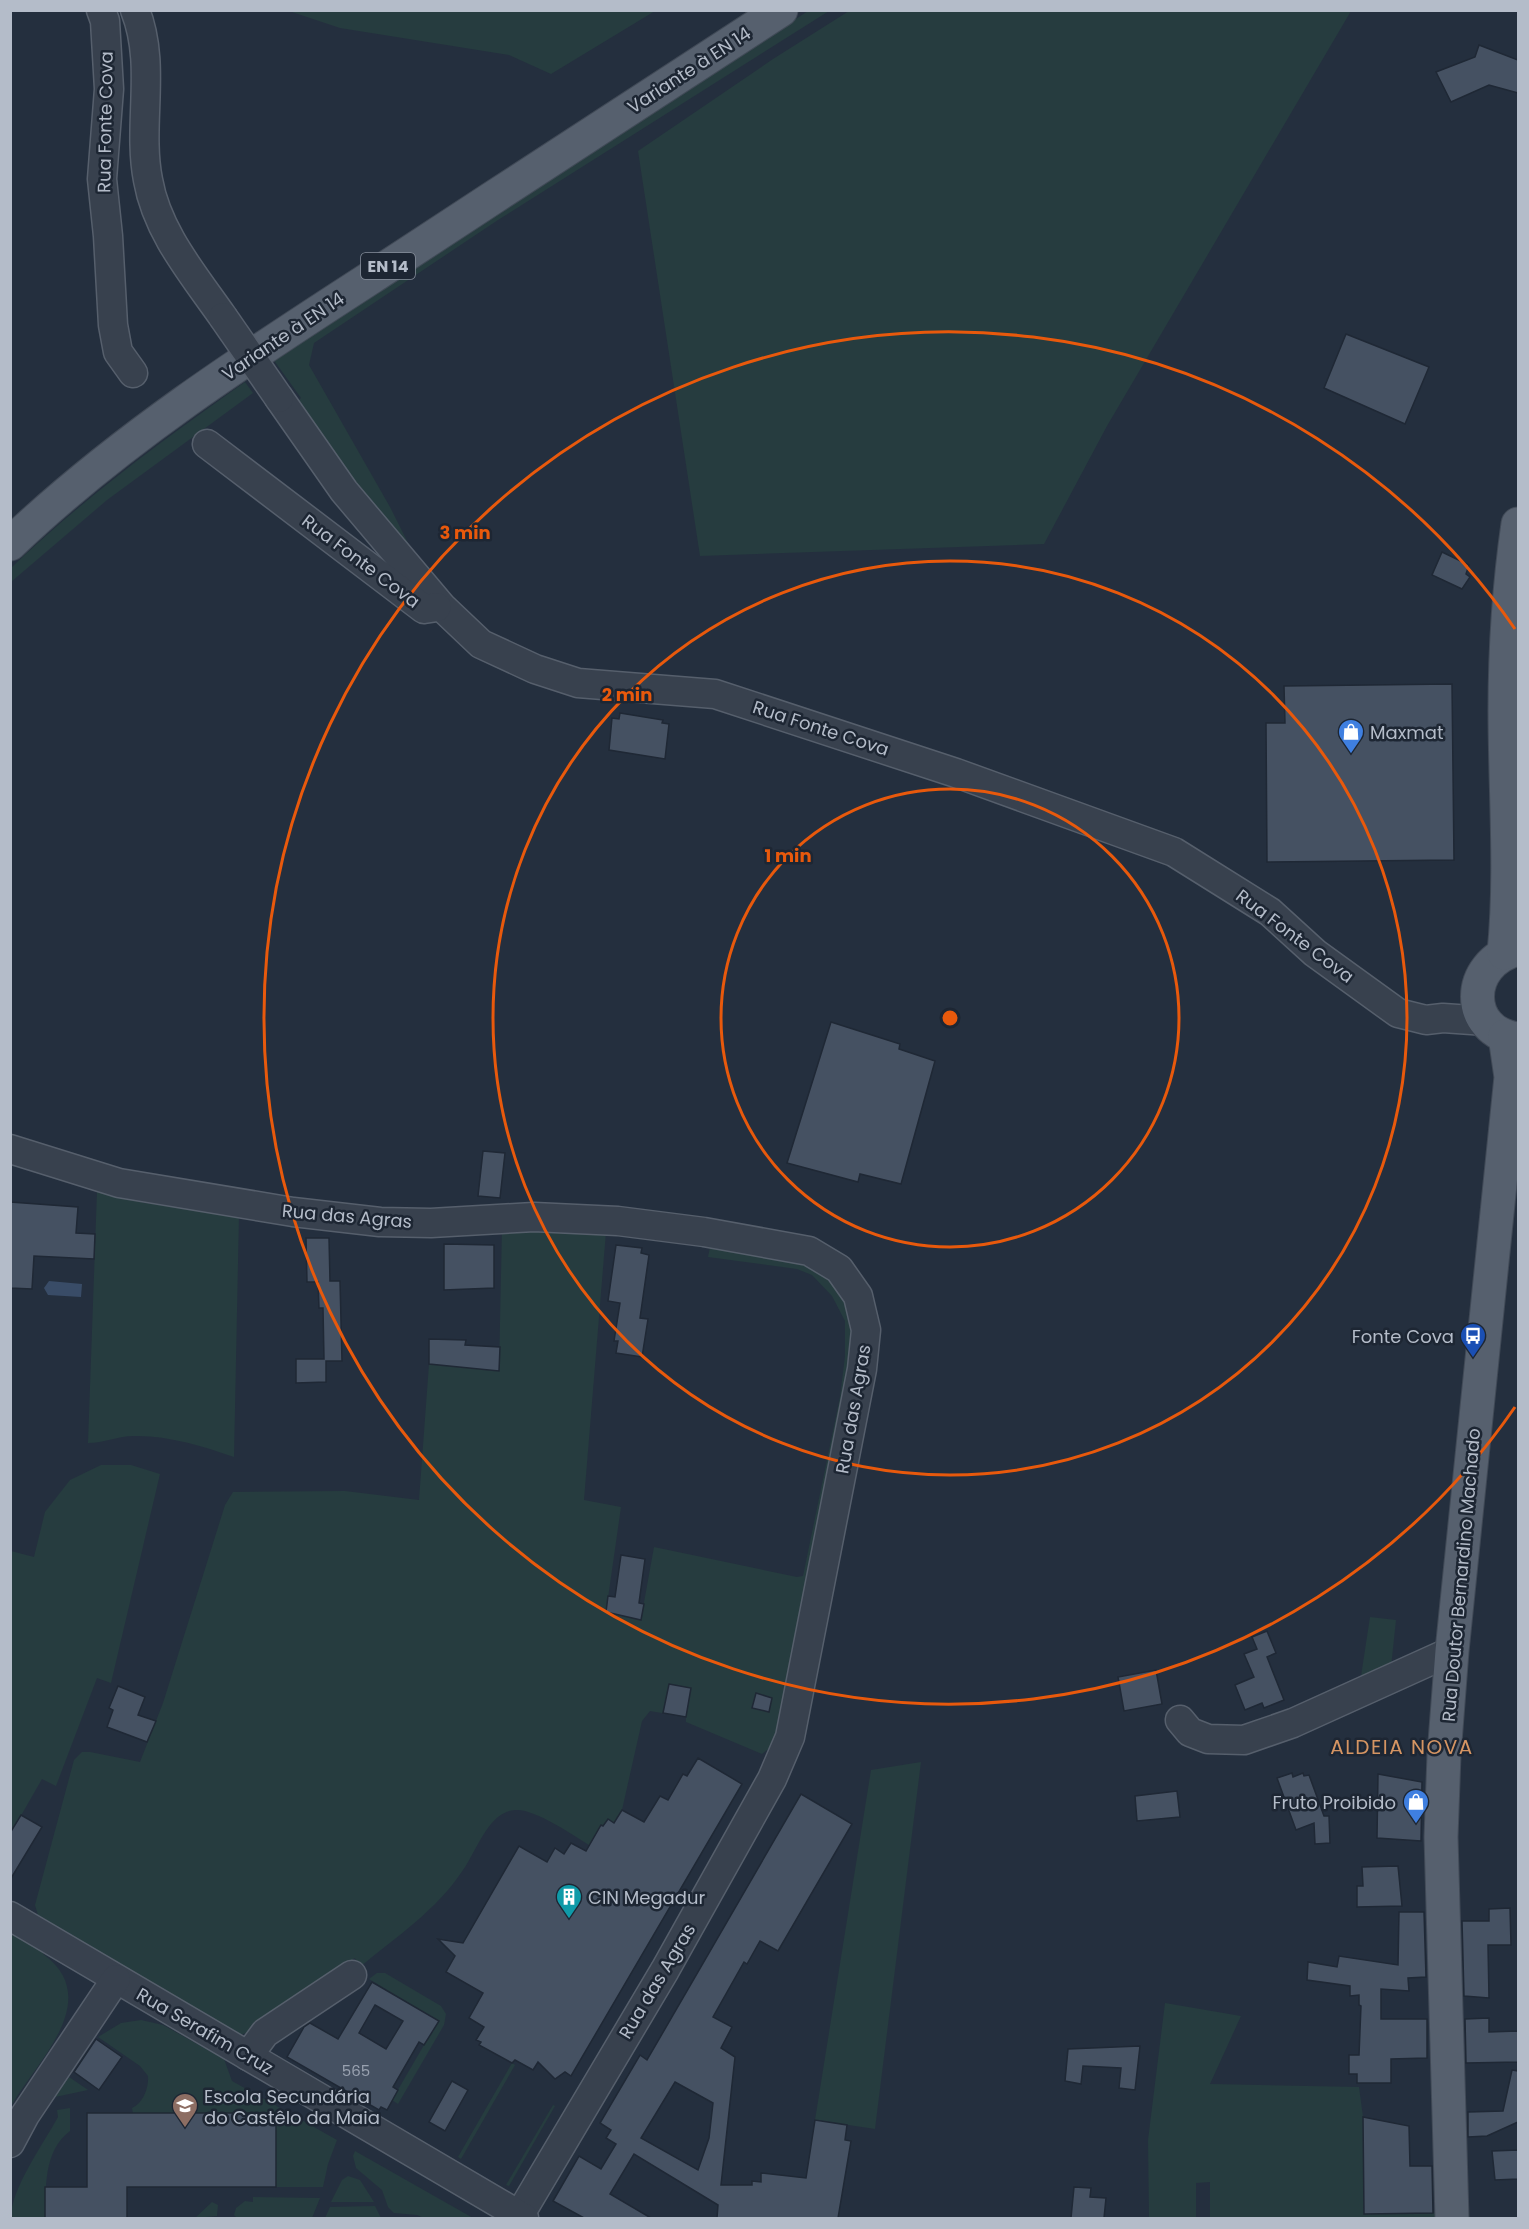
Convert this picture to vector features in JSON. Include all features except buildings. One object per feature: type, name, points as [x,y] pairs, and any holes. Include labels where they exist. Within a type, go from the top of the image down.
[{"type":"main road","name":"Variante à EN 14","points":[[10,544],[125,447],[209,386],[306,319],[781,10]]},
{"type":"main road","points":[[1497,1022],[1485,969],[1511,951],[1513,915],[1506,658],[1510,579],[1518,524]]},
{"type":"main road","name":"Rua Doutor Bernardino Machado","points":[[1452,2218],[1441,1838],[1452,1651],[1515,1072],[1497,1022]]},
{"type":"street","name":"Rua Fonte Cova","points":[[101,10],[105,21],[109,89],[102,179],[108,236],[112,325],[118,352],[133,373]]},
{"type":"street","points":[[135,10],[146,65],[145,153],[153,205],[172,242],[344,491],[442,607]]},
{"type":"street","name":"Rua Fonte Cova","points":[[207,444],[424,609],[442,607],[481,644],[535,669],[578,683],[714,694],[956,773],[1174,852],[1269,912],[1315,953],[1398,1013],[1426,1020],[1443,1018],[1497,1022]]},
{"type":"street","name":"Rua das Agras","points":[[10,1149],[119,1183],[293,1212],[380,1222],[431,1223],[544,1218],[618,1221],[704,1232],[809,1251],[839,1269],[858,1296],[866,1330],[862,1369],[790,1737],[772,1779],[665,1970],[521,2217]]},
{"type":"street","points":[[1180,1720],[1191,1732],[1208,1739],[1244,1740],[1314,1714],[1452,1651]]},
{"type":"street","name":"Rua Serafim Cruz","points":[[10,1916],[521,2217]]},
{"type":"street","points":[[248,2056],[265,2033],[352,1975]]},
{"type":"street","points":[[10,2144],[38,2096],[116,1979]]},
{"type":"green space","points":[[289,11],[655,11],[551,74],[509,55],[340,28]]},
{"type":"green space","points":[[808,11],[829,11],[498,220],[314,343],[309,365],[390,507],[410,547],[413,563],[298,401],[301,398],[273,359]]},
{"type":"green space","points":[[849,11],[1351,11],[1107,426],[1044,544],[700,556],[638,151],[773,59]]},
{"type":"green space","points":[[245,382],[253,393],[107,500],[11,582],[11,568],[95,494]]},
{"type":"green space","points":[[97,1191],[145,1203],[239,1215],[234,1457],[197,1445],[159,1437],[128,1436],[88,1443]]},
{"type":"green space","points":[[502,1227],[606,1232],[584,1500],[621,1507],[606,1612],[641,1619],[654,1547],[797,1577],[803,1576],[840,1397],[845,1356],[845,1321],[832,1296],[812,1275],[797,1269],[708,1257],[710,1247],[782,1257],[800,1262],[831,1280],[841,1293],[847,1306],[854,1347],[780,1720],[772,1746],[762,1754],[686,1722],[686,1717],[650,1711],[642,1721],[622,1810],[614,1823],[608,1819],[603,1826],[601,1825],[589,1845],[532,1813],[515,1810],[506,1812],[498,1817],[484,1834],[453,1884],[415,1922],[360,1967],[355,1958],[250,2032],[239,2035],[38,1915],[35,1905],[74,1760],[82,1752],[90,1752],[140,1762],[163,1703],[225,1505],[233,1492],[345,1491],[419,1500],[429,1364],[499,1370]]},
{"type":"green space","points":[[101,1465],[131,1465],[160,1474],[111,1683],[97,1678],[56,1786],[42,1779],[11,1833],[11,1551],[34,1557],[45,1512],[70,1480]]},
{"type":"green space","points":[[1370,1617],[1396,1620],[1390,1677],[1359,1689]]},
{"type":"green space","points":[[921,1762],[875,2129],[815,2120],[871,1770]]},
{"type":"green space","points":[[11,1928],[46,1948],[43,1954],[60,1972],[68,1990],[67,2010],[60,2030],[11,2106]]},
{"type":"green space","points":[[377,1973],[385,1973],[441,2006],[446,2014],[444,2025],[398,2104],[392,2100],[438,2021],[369,1979]]},
{"type":"green space","points":[[1165,2003],[1241,2016],[1210,2084],[1359,2087],[1363,2117],[1364,2214],[1437,2213],[1437,2218],[1210,2218],[1210,2182],[1196,2183],[1196,2218],[1149,2218],[1148,2140]]},
{"type":"green space","points":[[141,2020],[163,2025],[224,2059],[232,2081],[337,2140],[323,2187],[276,2187],[276,2113],[133,2113],[132,2108],[144,2095],[148,2076],[140,2066],[98,2037],[121,2023]]},
{"type":"green space","points":[[512,2063],[515,2065],[461,2159],[458,2157]]},
{"type":"green space","points":[[69,2077],[88,2090],[55,2097]]},
{"type":"green space","points":[[553,2105],[555,2106],[509,2186],[506,2185]]},
{"type":"green space","points":[[70,2108],[70,2131],[61,2139],[50,2160],[46,2183],[45,2218],[11,2218],[16,2194],[58,2117],[57,2110]]},
{"type":"green space","points":[[355,2151],[473,2218],[424,2218],[417,2215],[394,2213],[388,2207],[382,2190],[356,2168],[353,2156]]},
{"type":"green space","points":[[348,2176],[360,2180],[374,2202],[331,2202],[342,2180]]},
{"type":"green space","points":[[253,2197],[320,2198],[312,2218],[237,2218],[234,2215],[236,2208],[245,2201],[253,2202]]},
{"type":"green space","points":[[212,2202],[218,2205],[217,2216],[195,2218]]},
{"type":"green space","points":[[375,2206],[381,2218],[325,2218],[330,2207]]},
{"type":"water","points":[[49,1281],[82,1284],[81,1297],[48,1295],[44,1288]]},
{"type":"place","name":"Maxmat","points":[[1351,755]]},
{"type":"place","name":"Fonte Cova","points":[[1473,1359]]},
{"type":"place","name":"Fruto Proibido","points":[[1416,1825]]},
{"type":"place","name":"CIN Megadur","points":[[569,1920]]},
{"type":"place","name":"Escola Secundária do Castêlo da Maia","points":[[185,2129]]},
{"type":"district","name":"ALDEIA NOVA","points":[[1402,1747]]}]
